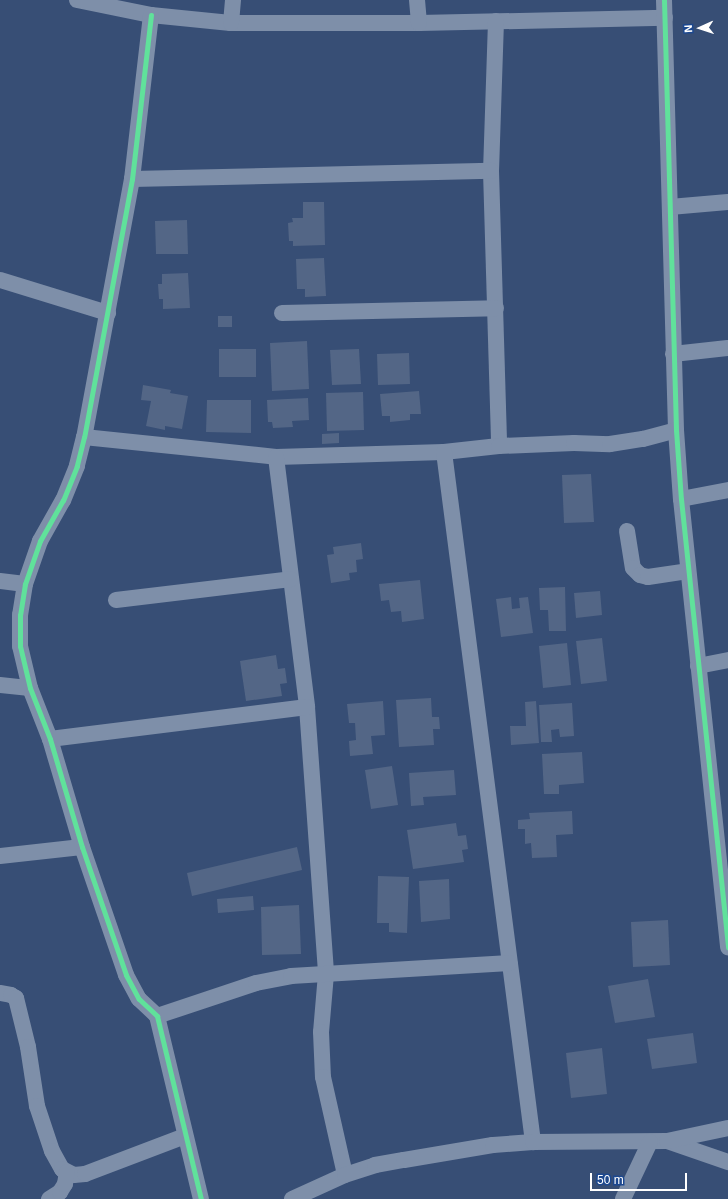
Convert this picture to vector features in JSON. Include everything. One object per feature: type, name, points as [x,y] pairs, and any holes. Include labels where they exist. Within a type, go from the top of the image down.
[{"type":"street","points":[[77,0],[152,15],[231,23],[419,23],[665,18]]},
{"type":"street","points":[[231,23],[233,0]]},
{"type":"street","points":[[417,0],[419,23]]},
{"type":"street","points":[[664,0],[676,430],[681,499],[698,666],[723,866],[728,948]]},
{"type":"street","points":[[152,15],[132,179],[84,437],[77,466],[63,500],[40,541],[25,584],[20,615],[20,646],[30,688],[50,739],[82,847],[126,975],[139,999],[157,1016],[201,1199]]},
{"type":"street","points":[[496,21],[491,171],[499,446]]},
{"type":"street","points":[[132,179],[491,171]]},
{"type":"street","points":[[670,207],[728,202]]},
{"type":"street","points":[[0,280],[108,313]]},
{"type":"street","points":[[282,313],[496,308]]},
{"type":"street","points":[[673,354],[728,348]]},
{"type":"street","points":[[84,437],[276,457],[444,452],[499,446],[574,442],[610,444],[643,439],[676,430]]},
{"type":"street","points":[[444,452],[533,1142]]},
{"type":"street","points":[[276,457],[307,707],[326,974],[321,1032],[323,1077],[345,1175]]},
{"type":"street","points":[[681,499],[728,490]]},
{"type":"street","points":[[627,531],[633,568],[640,575],[648,577],[688,572]]},
{"type":"street","points":[[116,600],[291,579]]},
{"type":"street","points":[[0,581],[25,584]]},
{"type":"street","points":[[698,666],[728,660]]},
{"type":"street","points":[[0,685],[30,688]]},
{"type":"street","points":[[50,739],[307,707]]},
{"type":"street","points":[[0,856],[82,847]]},
{"type":"street","points":[[157,1016],[256,983],[291,976],[510,963]]},
{"type":"street","points":[[0,993],[11,995],[16,998],[28,1047],[37,1106],[52,1151],[62,1169],[74,1175],[85,1174],[185,1136]]},
{"type":"street","points":[[292,1199],[345,1175],[404,1160],[494,1146],[533,1142],[667,1141],[728,1128]]},
{"type":"street","points":[[667,1141],[728,1162]]},
{"type":"street","points":[[623,1199],[650,1142]]},
{"type":"street","points":[[49,1199],[60,1192],[65,1184],[68,1172]]},
{"type":"building","points":[[303,202],[324,202],[325,245],[293,246],[293,241],[289,241],[288,223],[293,222],[292,218],[303,218]]},
{"type":"building","points":[[187,220],[188,254],[156,254],[155,221]]},
{"type":"building","points":[[324,258],[326,296],[305,297],[305,289],[297,289],[296,259]]},
{"type":"building","points":[[188,273],[190,308],[163,309],[163,299],[159,299],[158,284],[162,284],[162,274]]},
{"type":"building","points":[[218,316],[232,316],[232,327],[218,327]]},
{"type":"building","points":[[307,341],[309,389],[272,391],[270,343]]},
{"type":"building","points":[[219,349],[256,349],[256,377],[219,377]]},
{"type":"building","points":[[359,349],[361,384],[332,385],[330,350]]},
{"type":"building","points":[[409,353],[410,384],[378,385],[377,354]]},
{"type":"building","points":[[143,385],[171,390],[170,393],[188,396],[182,429],[165,426],[165,430],[146,426],[151,401],[141,400]]},
{"type":"building","points":[[419,391],[421,414],[410,414],[410,420],[390,422],[390,416],[382,416],[380,394]]},
{"type":"building","points":[[363,392],[364,430],[327,431],[326,393]]},
{"type":"building","points":[[308,398],[309,420],[292,421],[293,427],[273,428],[272,422],[268,422],[267,400]]},
{"type":"building","points":[[207,400],[251,400],[251,433],[206,432]]},
{"type":"building","points":[[339,433],[339,443],[322,444],[322,434]]},
{"type":"building","points":[[591,474],[594,522],[564,523],[562,475]]},
{"type":"building","points":[[361,543],[363,559],[356,560],[357,572],[349,573],[350,580],[331,583],[327,555],[334,554],[333,547]]},
{"type":"building","points":[[420,580],[424,619],[402,622],[401,611],[391,612],[389,600],[381,601],[379,584]]},
{"type":"building","points":[[565,587],[566,631],[549,631],[548,610],[540,610],[539,588]]},
{"type":"building","points":[[600,591],[602,615],[576,618],[574,593]]},
{"type":"building","points":[[511,597],[512,609],[520,608],[519,598],[528,597],[533,633],[501,637],[496,599]]},
{"type":"building","points":[[602,638],[607,681],[581,684],[576,641]]},
{"type":"building","points":[[567,643],[571,685],[543,688],[539,646]]},
{"type":"building","points":[[276,655],[278,669],[285,668],[287,683],[280,684],[282,696],[246,701],[240,661]]},
{"type":"building","points":[[431,698],[432,717],[439,717],[440,729],[433,729],[434,745],[399,747],[396,700]]},
{"type":"building","points":[[383,701],[385,735],[371,736],[373,754],[350,756],[349,741],[356,740],[355,723],[349,723],[347,704]]},
{"type":"building","points":[[536,701],[539,743],[511,745],[510,726],[526,726],[525,702]]},
{"type":"building","points":[[572,703],[574,736],[560,737],[559,729],[551,730],[552,742],[541,742],[539,705]]},
{"type":"building","points":[[582,752],[584,783],[559,785],[559,794],[544,794],[542,754]]},
{"type":"building","points":[[392,766],[398,805],[371,809],[365,770]]},
{"type":"building","points":[[454,770],[456,795],[423,797],[424,805],[411,806],[409,773]]},
{"type":"building","points":[[572,811],[573,834],[556,835],[557,857],[532,858],[531,843],[525,844],[525,829],[518,829],[518,820],[530,819],[529,813]]},
{"type":"building","points":[[456,823],[458,836],[466,835],[468,849],[462,850],[464,862],[413,869],[407,830]]},
{"type":"building","points":[[297,847],[302,870],[192,896],[187,873]]},
{"type":"building","points":[[378,876],[409,877],[407,933],[389,932],[389,923],[377,923]]},
{"type":"building","points":[[449,879],[450,919],[421,922],[419,881]]},
{"type":"building","points":[[253,896],[254,910],[218,913],[217,899]]},
{"type":"building","points":[[299,905],[301,954],[262,955],[261,907]]},
{"type":"building","points":[[668,920],[670,965],[633,967],[631,922]]},
{"type":"building","points":[[648,979],[655,1017],[615,1023],[608,986]]},
{"type":"building","points":[[693,1033],[697,1063],[652,1069],[647,1039]]},
{"type":"building","points":[[602,1048],[607,1094],[571,1098],[566,1053]]},
{"type":"cycle path","points":[[664,0],[676,430],[681,499],[728,948]]},
{"type":"cycle path","points":[[151,15],[132,179],[84,437],[77,466],[63,500],[40,541],[25,584],[20,615],[20,646],[30,688],[50,739],[82,847],[126,975],[139,999],[157,1016],[201,1199]]}]
